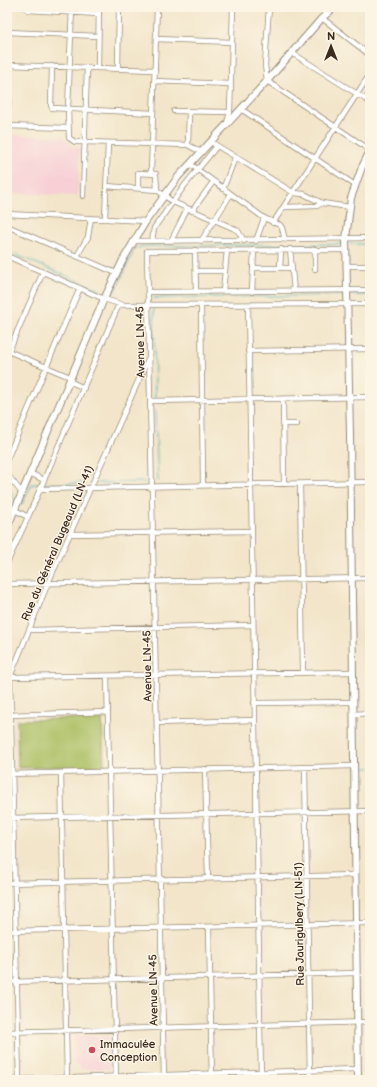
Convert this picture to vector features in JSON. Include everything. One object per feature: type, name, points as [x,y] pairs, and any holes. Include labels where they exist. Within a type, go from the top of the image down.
[{"type":"street","points":[[25,7],[28,10],[72,10],[99,14]]},
{"type":"street","points":[[98,68],[99,7]]},
{"type":"street","points":[[118,68],[119,7]]},
{"type":"street","points":[[151,172],[157,7]]},
{"type":"street","points":[[227,124],[230,112],[233,7]]},
{"type":"street","points":[[269,7],[265,65],[267,81],[335,128],[370,150],[355,185],[349,207],[346,244],[351,483],[358,1080]]},
{"type":"street","points":[[7,527],[104,299],[116,273],[146,221],[163,196],[190,164],[267,81],[322,18],[335,7]]},
{"type":"street","points":[[366,7],[370,10]]},
{"type":"street","points":[[72,10],[68,110],[68,135],[72,141],[188,145],[201,152]]},
{"type":"street","points":[[322,18],[370,55]]},
{"type":"street","points":[[7,32],[98,36]]},
{"type":"street","points":[[156,39],[232,42]]},
{"type":"street","points":[[292,53],[370,102]]},
{"type":"street","points":[[7,134],[8,65],[155,70]]},
{"type":"street","points":[[52,66],[51,107],[68,110],[153,113]]},
{"type":"street","points":[[83,196],[87,67]]},
{"type":"street","points":[[273,222],[294,193],[314,159],[370,74]]},
{"type":"street","points":[[154,81],[230,84]]},
{"type":"street","points":[[241,109],[355,185]]},
{"type":"street","points":[[174,111],[230,112]]},
{"type":"street","points":[[188,145],[189,112]]},
{"type":"street","points":[[7,126],[68,128]]},
{"type":"street","points":[[211,142],[294,193],[311,197],[322,203],[349,207]]},
{"type":"street","points":[[105,218],[108,143]]},
{"type":"street","points":[[152,241],[154,229],[197,170],[217,146]]},
{"type":"street","points":[[223,189],[235,158]]},
{"type":"street","points":[[190,164],[264,218],[282,228],[285,240]]},
{"type":"street","points":[[138,188],[138,173],[151,172],[157,175],[157,190]]},
{"type":"street","points":[[171,241],[190,210],[213,182]]},
{"type":"street","points":[[106,186],[157,190],[173,202],[236,229],[244,241]]},
{"type":"street","points":[[200,241],[231,194]]},
{"type":"street","points":[[284,207],[318,206],[322,203]]},
{"type":"street","points":[[7,214],[146,221]]},
{"type":"street","points":[[77,256],[88,237],[91,218]]},
{"type":"street","points":[[256,241],[264,218]]},
{"type":"street","points":[[7,226],[116,273]]},
{"type":"street","points":[[196,291],[195,250],[315,249],[370,238]]},
{"type":"street","points":[[134,241],[285,240],[346,244]]},
{"type":"street","points":[[280,268],[281,249]]},
{"type":"street","points":[[290,249],[294,291]]},
{"type":"street","points":[[315,249],[315,269]]},
{"type":"street","name":"Avenue LN-45","points":[[164,1078],[148,251],[195,250]]},
{"type":"street","points":[[223,291],[227,250]]},
{"type":"street","points":[[252,292],[254,250]]},
{"type":"street","points":[[7,256],[104,299],[119,304],[149,306],[370,304]]},
{"type":"street","points":[[347,266],[370,266]]},
{"type":"street","points":[[253,268],[292,268]]},
{"type":"street","points":[[196,271],[225,271]]},
{"type":"street","points":[[43,272],[8,352],[46,367],[84,388]]},
{"type":"street","points":[[7,459],[80,288]]},
{"type":"street","points":[[148,292],[370,290]]},
{"type":"street","points":[[7,563],[84,388],[119,304]]},
{"type":"street","points":[[200,305],[203,485]]},
{"type":"street","points":[[248,305],[254,703],[258,813],[261,1080]]},
{"type":"street","points":[[248,351],[370,349]]},
{"type":"street","name":"Rue du Général Bugeaud (LN-41)","points":[[19,1080],[8,678],[30,630],[48,583],[71,534],[90,487],[150,356]]},
{"type":"street","points":[[150,401],[370,397]]},
{"type":"street","points":[[283,399],[284,484]]},
{"type":"street","points":[[284,424],[297,424]]},
{"type":"street","points":[[30,473],[44,480]]},
{"type":"street","points":[[7,474],[22,493]]},
{"type":"street","points":[[40,489],[370,482]]},
{"type":"street","points":[[300,484],[303,673]]},
{"type":"street","points":[[15,510],[28,517]]},
{"type":"street","points":[[71,534],[251,531]]},
{"type":"street","points":[[7,584],[370,578]]},
{"type":"street","points":[[30,630],[253,625]]},
{"type":"street","points":[[8,678],[353,672]]},
{"type":"street","points":[[107,676],[116,1078]]},
{"type":"street","points":[[254,703],[354,702]]},
{"type":"street","points":[[9,715],[108,712]]},
{"type":"street","points":[[354,714],[370,713]]},
{"type":"street","points":[[157,723],[255,720]]},
{"type":"street","points":[[10,774],[354,766]]},
{"type":"street","name":"Rue Jaurigulbery (LN-51)","points":[[305,767],[310,1080]]},
{"type":"street","points":[[205,769],[208,878]]},
{"type":"street","points":[[61,773],[67,1079]]},
{"type":"street","points":[[7,818],[370,811]]},
{"type":"street","points":[[7,883],[355,875]]},
{"type":"street","points":[[7,931],[370,923]]},
{"type":"street","points":[[209,927],[212,1080]]},
{"type":"street","points":[[7,982],[356,973]]},
{"type":"street","points":[[7,1032],[370,1022]]},
{"type":"street","points":[[7,1080],[164,1078],[212,1074],[357,1069]]},
{"type":"shaded area","points":[[12,135],[63,137],[73,147],[80,147],[78,196],[8,193],[10,137]]},
{"type":"shaded area","name":"Immaculée Conception","points":[[74,1033],[80,1033],[80,1036],[109,1036],[110,1069],[80,1069],[80,1065],[74,1065]]},
{"type":"green space","points":[[102,718],[104,766],[18,768],[17,720]]},
{"type":"waterway","points":[[110,294],[116,290],[135,248],[146,246],[344,244]]},
{"type":"waterway","points":[[350,244],[370,244]]},
{"type":"waterway","points":[[7,251],[100,290]]},
{"type":"waterway","points":[[154,298],[343,295]]},
{"type":"waterway","points":[[350,295],[370,295]]},
{"type":"waterway","points":[[154,309],[155,398]]},
{"type":"waterway","points":[[155,410],[158,481]]},
{"type":"waterway","points":[[98,483],[144,482]]},
{"type":"waterway","points":[[44,484],[83,483]]},
{"type":"waterway","points":[[7,484],[16,501]]},
{"type":"waterway","points":[[20,503],[22,504],[32,484],[37,484]]},
{"type":"waterway","points":[[357,768],[370,768]]},
{"type":"place","name":"Immaculée Conception","points":[[92,1050]]}]
